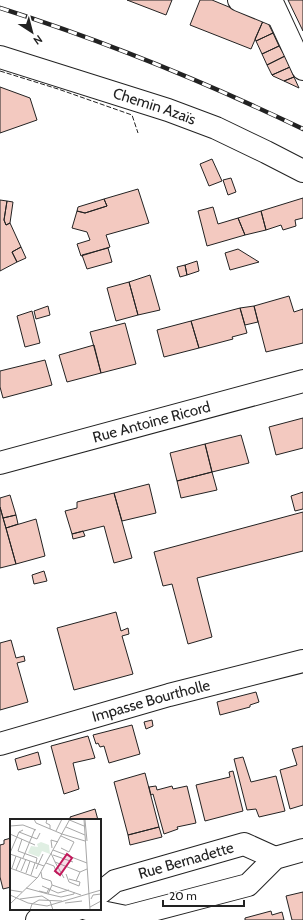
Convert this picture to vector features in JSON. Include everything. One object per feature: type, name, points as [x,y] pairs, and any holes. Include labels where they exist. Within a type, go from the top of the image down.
[{"type":"street","points":[[239,0],[274,8],[303,69]]},
{"type":"street","name":"Chemin Azaïs","points":[[0,57],[168,110],[216,128],[303,171]]},
{"type":"street","name":"Rue Antoine Ricord","points":[[0,462],[303,381]]},
{"type":"street","name":"Impasse Bourtholle","points":[[0,744],[169,695],[303,661]]},
{"type":"street","name":"Rue Bernadette","points":[[101,893],[115,881],[244,844],[274,858]]},
{"type":"street","points":[[93,910],[126,916],[248,885],[274,858],[303,850]]},
{"type":"street","points":[[37,920],[74,910]]},
{"type":"building","points":[[127,0],[172,0],[166,15]]},
{"type":"building","points":[[200,0],[212,0],[263,21],[251,49],[190,25]]},
{"type":"building","points":[[288,0],[303,0],[303,31]]},
{"type":"building","points":[[266,19],[273,33],[256,41],[255,39],[263,21]]},
{"type":"building","points":[[273,33],[279,46],[262,54],[256,41]]},
{"type":"building","points":[[279,46],[285,56],[267,65],[262,54]]},
{"type":"building","points":[[285,56],[290,67],[272,75],[267,65]]},
{"type":"building","points":[[290,67],[294,77],[284,81],[272,75]]},
{"type":"building","points":[[294,77],[299,88],[284,81]]},
{"type":"building","points":[[0,87],[30,98],[37,120],[0,133]]},
{"type":"building","points":[[212,159],[222,181],[209,186],[200,164]]},
{"type":"building","points":[[231,178],[236,192],[228,195],[223,180]]},
{"type":"building","points":[[138,189],[149,223],[106,235],[110,247],[81,256],[77,244],[90,240],[87,232],[72,228],[77,211],[85,213],[107,206],[104,199]]},
{"type":"building","points":[[303,198],[303,218],[295,220],[296,226],[283,230],[281,225],[266,230],[261,211]]},
{"type":"building","points":[[104,199],[107,206],[85,213],[77,211],[78,207]]},
{"type":"building","points":[[0,200],[7,201],[4,220],[6,225],[10,223],[21,247],[12,252],[17,262],[0,271]]},
{"type":"building","points":[[7,201],[13,202],[10,223],[6,225],[4,220]]},
{"type":"building","points":[[213,207],[218,224],[238,218],[245,235],[207,246],[198,211]]},
{"type":"building","points":[[261,211],[266,230],[245,235],[238,218]]},
{"type":"building","points":[[21,247],[26,258],[17,262],[12,252]]},
{"type":"building","points":[[108,248],[112,262],[87,269],[82,255]]},
{"type":"building","points":[[238,249],[259,262],[230,270],[225,253]]},
{"type":"building","points":[[197,261],[199,271],[187,275],[185,265]]},
{"type":"building","points":[[185,265],[187,275],[180,277],[177,267]]},
{"type":"building","points":[[150,275],[160,310],[138,315],[129,282]]},
{"type":"building","points":[[129,282],[138,315],[116,321],[107,288]]},
{"type":"building","points":[[289,296],[294,312],[303,309],[303,343],[266,352],[254,306]]},
{"type":"building","points":[[48,306],[50,315],[36,319],[34,311]]},
{"type":"building","points":[[254,306],[258,322],[245,325],[240,308]]},
{"type":"building","points":[[240,308],[247,333],[232,337],[233,339],[199,348],[191,321]]},
{"type":"building","points":[[32,311],[40,343],[25,347],[17,316]]},
{"type":"building","points":[[191,321],[199,348],[164,357],[157,330]]},
{"type":"building","points":[[125,323],[136,364],[101,373],[90,332]]},
{"type":"building","points":[[94,345],[101,373],[67,382],[59,355]]},
{"type":"building","points":[[45,360],[52,385],[3,398],[0,387],[0,371]]},
{"type":"building","points":[[303,418],[303,448],[276,455],[269,427]]},
{"type":"building","points":[[241,435],[249,463],[212,472],[205,444]]},
{"type":"building","points":[[205,444],[212,472],[177,481],[170,453]]},
{"type":"building","points":[[212,472],[217,490],[181,498],[177,481]]},
{"type":"building","points":[[149,484],[156,513],[122,521],[114,493]]},
{"type":"building","points":[[303,492],[303,509],[295,511],[291,496]]},
{"type":"building","points":[[114,493],[132,558],[114,563],[104,526],[72,534],[65,511],[77,508],[77,502]]},
{"type":"building","points":[[10,495],[16,515],[3,518],[0,507],[0,498]]},
{"type":"building","points":[[0,507],[16,564],[0,568]]},
{"type":"building","points":[[303,512],[303,551],[197,578],[212,637],[188,644],[172,584],[163,586],[154,552]]},
{"type":"building","points":[[16,515],[18,524],[6,528],[3,518]]},
{"type":"building","points":[[36,519],[45,556],[16,564],[6,528]]},
{"type":"building","points":[[83,531],[85,536],[73,539],[72,534]]},
{"type":"building","points":[[44,571],[47,581],[34,584],[32,575]]},
{"type":"building","points":[[116,612],[121,631],[128,628],[129,634],[122,636],[133,674],[74,690],[57,628]]},
{"type":"building","points":[[11,640],[16,658],[24,656],[25,661],[17,663],[28,702],[0,710],[0,643]]},
{"type":"building","points":[[256,692],[259,702],[250,705],[250,707],[220,715],[217,702]]},
{"type":"building","points":[[152,720],[153,726],[146,729],[144,722]]},
{"type":"building","points":[[132,725],[140,754],[109,763],[104,746],[100,747],[98,743],[96,744],[93,735]]},
{"type":"building","points":[[88,736],[95,758],[73,763],[79,789],[64,794],[51,746]]},
{"type":"building","points":[[303,746],[303,805],[290,809],[280,770],[297,765],[292,749]]},
{"type":"building","points":[[38,752],[41,764],[18,770],[15,759]]},
{"type":"building","points":[[243,757],[251,782],[276,776],[285,811],[259,817],[256,809],[247,810],[234,759]]},
{"type":"building","points":[[233,771],[243,811],[205,821],[196,785],[230,777],[229,772]]},
{"type":"building","points":[[145,773],[159,827],[128,835],[114,782]]},
{"type":"building","points":[[156,786],[157,790],[172,786],[173,789],[187,786],[196,823],[177,827],[178,829],[164,834],[153,794],[151,795],[149,787]]},
{"type":"building","points":[[95,809],[98,819],[71,819],[70,817]]},
{"type":"building","points":[[159,827],[162,837],[130,845],[128,835]]},
{"type":"building","points":[[10,838],[10,887],[3,889],[0,877],[0,845],[4,844],[4,840]]},
{"type":"building","points":[[303,892],[303,920],[292,920],[286,896]]},
{"type":"building","points":[[271,911],[272,915],[282,912],[284,920],[245,920],[245,918]]},
{"type":"railway","points":[[0,8],[77,34],[154,63],[303,129]]},
{"type":"fence","points":[[0,71],[58,89],[132,115],[138,133]]}]
